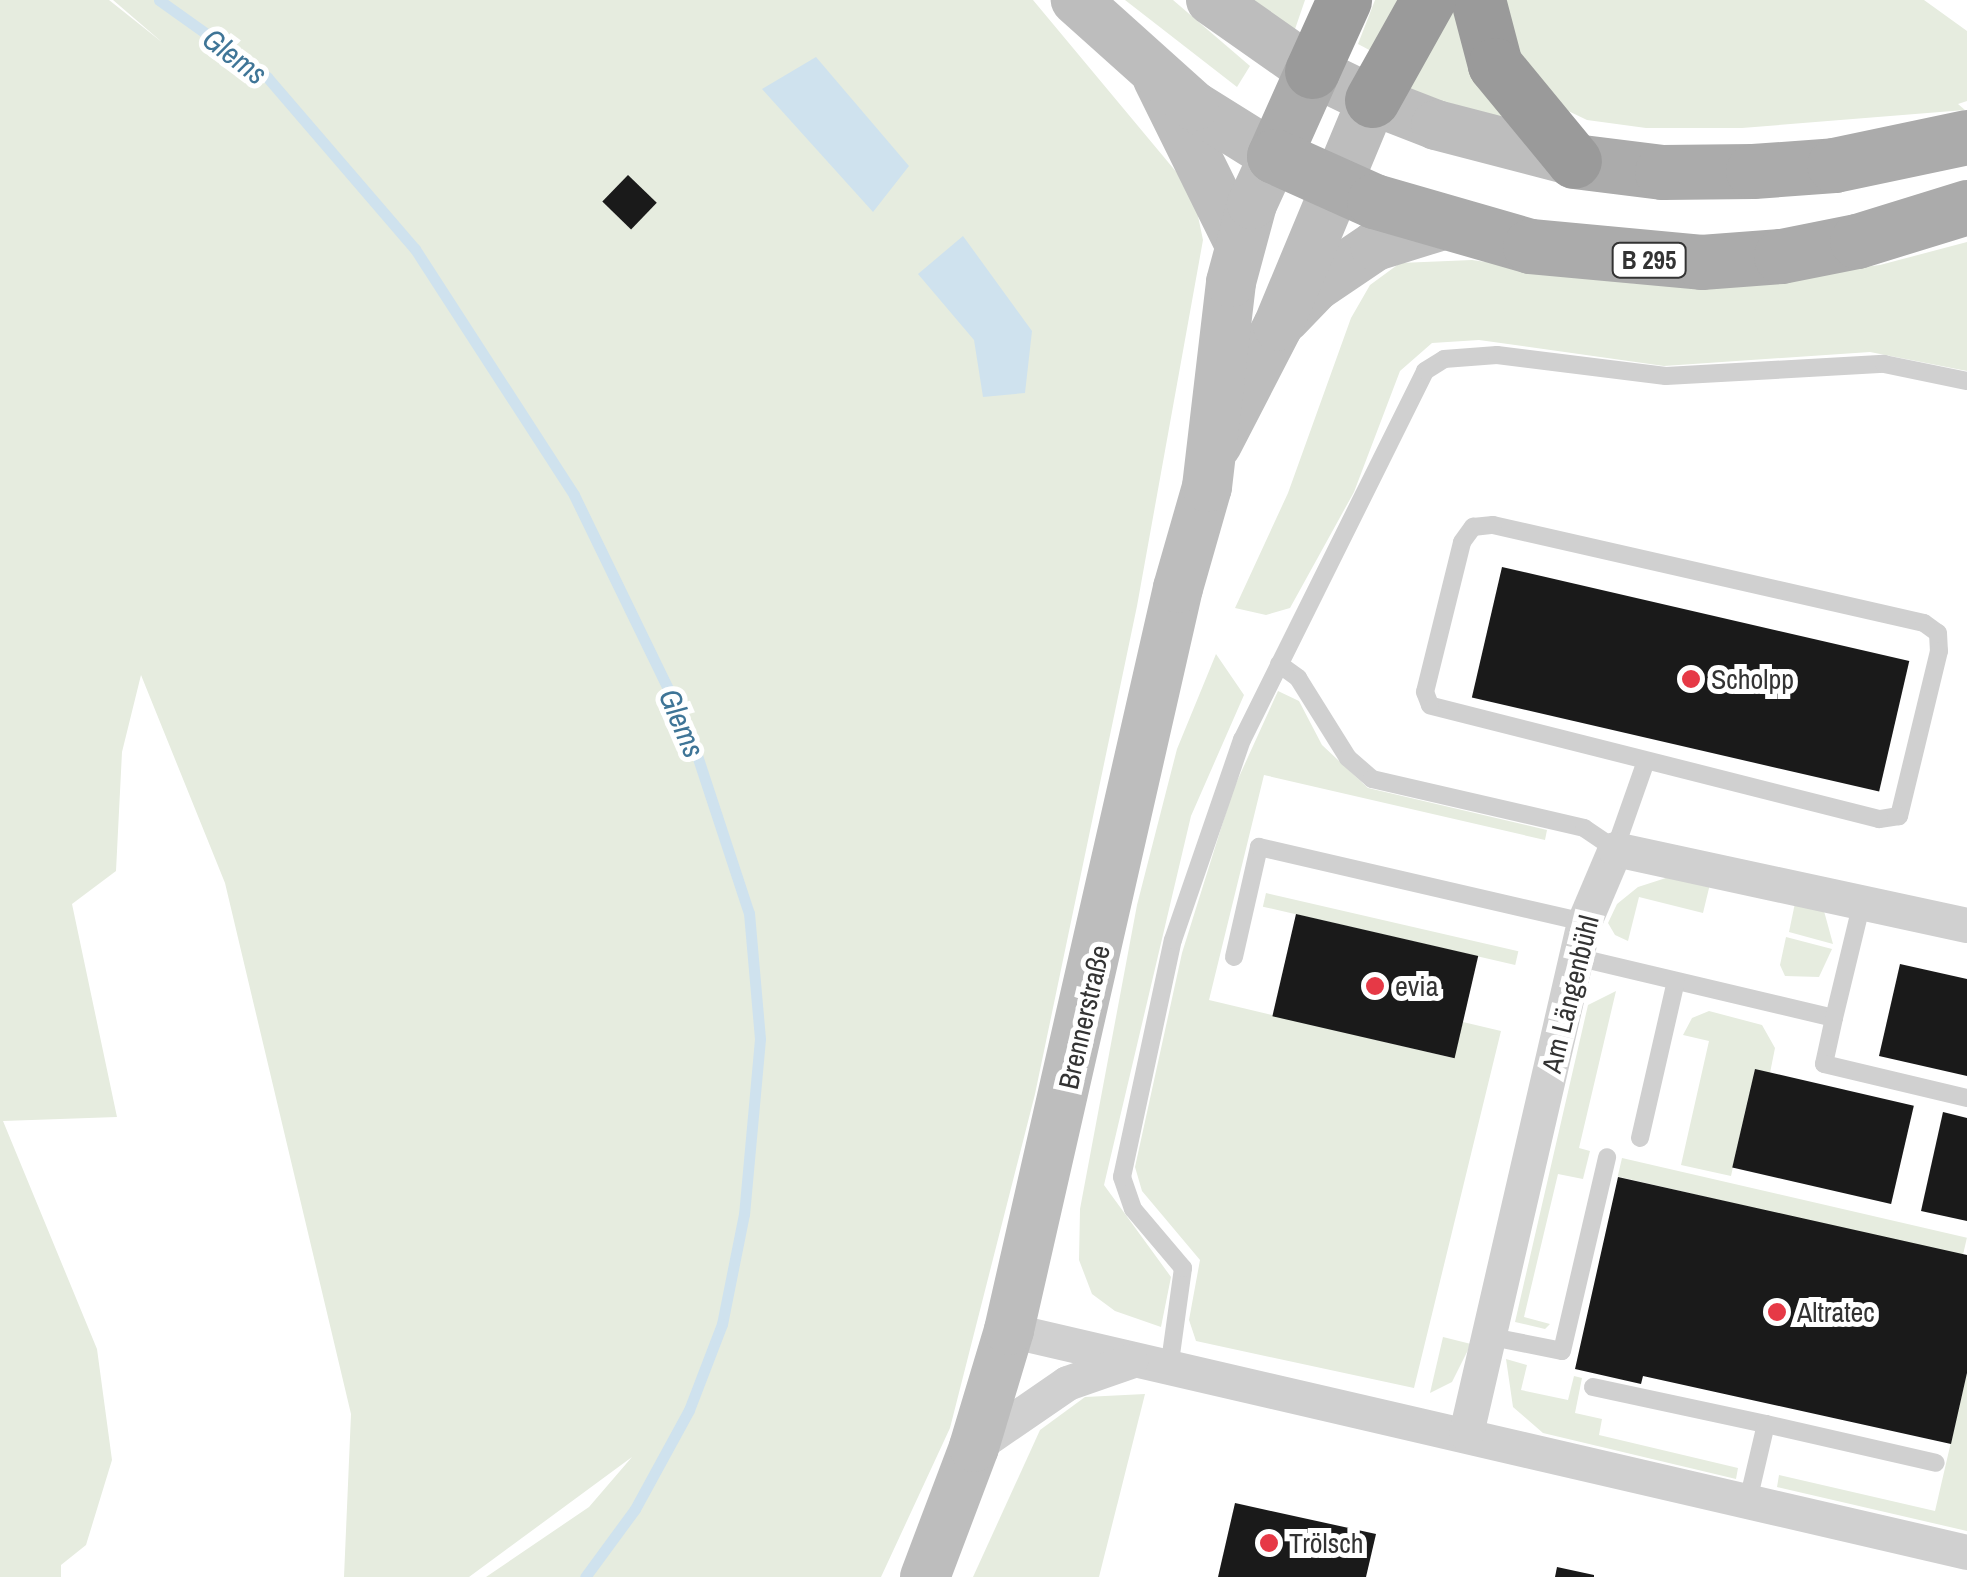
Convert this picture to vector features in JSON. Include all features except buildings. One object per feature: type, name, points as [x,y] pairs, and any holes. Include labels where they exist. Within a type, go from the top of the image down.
[{"type":"highway","points":[[1312,72],[1344,0]]},
{"type":"highway","points":[[1372,100],[1428,0]]},
{"type":"highway","points":[[1478,0],[1495,65],[1574,161]]},
{"type":"main road","points":[[1076,0],[1158,78],[1274,156],[1312,72]]},
{"type":"main road","points":[[1210,0],[1312,72],[1372,100],[1436,125],[1574,161],[1662,172],[1753,172],[1864,160],[1967,137]]},
{"type":"main road","points":[[1158,78],[1240,245]]},
{"type":"main road","name":"Brennerstraße","points":[[1214,449],[1278,326],[1332,184],[1372,100]]},
{"type":"main road","name":"Brennerstraße","points":[[925,1577],[974,1448],[1008,1330],[1178,588],[1214,449],[1217,366],[1240,245],[1274,156]]},
{"type":"main road","name":"B 295","points":[[1274,156],[1332,184],[1443,225],[1530,246],[1701,262],[1857,241],[1967,207]]},
{"type":"main road","points":[[1278,326],[1316,286],[1364,252],[1388,238],[1443,225]]},
{"type":"street","points":[[1615,849],[1967,924]]},
{"type":"street","name":"Am Längenbühl","points":[[1466,1434],[1492,1337],[1584,922],[1615,849]]},
{"type":"street","points":[[1008,1330],[1967,1552]]},
{"type":"street","points":[[974,1448],[1067,1383],[1131,1360]]},
{"type":"lane","points":[[1168,1369],[1183,1268],[1133,1209],[1122,1177],[1172,940],[1242,740],[1411,389],[1444,359],[1498,354],[1666,376],[1884,364],[1967,381]]},
{"type":"lane","points":[[1492,525],[1924,622],[1938,632],[1940,651],[1899,816],[1879,820],[1646,761],[1430,705],[1426,692],[1462,542],[1473,528],[1492,525]]},
{"type":"lane","points":[[1279,664],[1298,678],[1348,758],[1372,779],[1584,828],[1615,849],[1646,761]]},
{"type":"lane","points":[[1234,957],[1259,847],[1584,922]]},
{"type":"lane","points":[[1862,902],[1824,1064],[1967,1098]]},
{"type":"lane","points":[[1576,957],[1834,1018]]},
{"type":"lane","points":[[1640,1138],[1676,981]]},
{"type":"lane","points":[[1492,1337],[1562,1351],[1607,1157]]},
{"type":"lane","points":[[1592,1387],[1936,1463]]},
{"type":"lane","points":[[1748,1501],[1766,1424]]},
{"type":"shaded area","points":[[0,0],[109,0],[163,43],[113,0],[1033,0],[1193,192],[1203,240],[1137,606],[1035,1094],[950,1428],[881,1577],[486,1577],[589,1507],[632,1457],[469,1577],[344,1577],[351,1414],[225,883],[141,675],[122,752],[116,871],[72,904],[117,1117],[3,1121],[97,1349],[112,1460],[86,1545],[61,1565],[61,1577],[0,1577]]},
{"type":"shaded area","points":[[1125,0],[1173,0],[1250,66],[1237,87]]},
{"type":"shaded area","points":[[1251,0],[1305,0],[1294,32]]},
{"type":"shaded area","points":[[1375,0],[1406,0],[1375,53],[1358,44]]},
{"type":"shaded area","points":[[1461,0],[1504,111],[1497,122],[1395,89],[1440,7]]},
{"type":"shaded area","points":[[1494,0],[1924,0],[1967,31],[1967,101],[1958,104],[1965,110],[1742,128],[1646,128],[1587,120],[1537,96]]},
{"type":"shaded area","points":[[1967,242],[1967,371],[1870,352],[1664,366],[1479,340],[1432,343],[1400,371],[1354,492],[1290,608],[1266,615],[1235,608],[1288,493],[1351,318],[1370,285],[1400,263],[1472,260],[1638,284],[1725,284],[1880,265]]},
{"type":"shaded area","points":[[1216,654],[1244,695],[1191,816],[1104,1185],[1171,1277],[1161,1327],[1115,1311],[1092,1294],[1079,1260],[1080,1209],[1137,905],[1177,749]]},
{"type":"shaded area","points":[[1278,691],[1299,701],[1322,745],[1368,788],[1547,830],[1545,840],[1264,775],[1209,1000],[1453,1058],[1463,1022],[1501,1031],[1414,1388],[1196,1341],[1189,1320],[1200,1260],[1142,1191],[1135,1167],[1182,953],[1233,790]]},
{"type":"shaded area","points":[[1669,877],[1710,884],[1703,913],[1639,897],[1628,941],[1615,935],[1608,923],[1617,904],[1638,887]]},
{"type":"shaded area","points":[[1266,893],[1518,951],[1515,965],[1263,907]]},
{"type":"shaded area","points":[[1795,903],[1824,911],[1833,944],[1789,932]]},
{"type":"shaded area","points":[[1786,937],[1832,949],[1819,977],[1785,976],[1780,965]]},
{"type":"shaded area","points":[[1616,991],[1579,1148],[1590,1151],[1583,1179],[1558,1174],[1524,1317],[1550,1324],[1545,1329],[1515,1322],[1588,1005]]},
{"type":"shaded area","points":[[1709,1011],[1762,1025],[1775,1048],[1770,1073],[1755,1070],[1731,1176],[1681,1165],[1709,1041],[1683,1035],[1692,1018]]},
{"type":"shaded area","points":[[1622,1158],[1967,1238],[1963,1256],[1618,1177]]},
{"type":"shaded area","points":[[1443,1337],[1471,1344],[1452,1382],[1430,1393]]},
{"type":"shaded area","points":[[1506,1359],[1527,1365],[1521,1390],[1568,1400],[1574,1376],[1582,1378],[1575,1413],[1602,1419],[1599,1435],[1738,1468],[1736,1479],[1543,1433],[1513,1407]]},
{"type":"shaded area","points":[[1967,1373],[1967,1531],[1777,1487],[1779,1475],[1935,1511]]},
{"type":"shaded area","points":[[1145,1394],[1099,1577],[973,1577],[1040,1430],[1085,1397]]},
{"type":"water","points":[[816,57],[909,166],[873,212],[762,89]]},
{"type":"water","points":[[963,236],[1032,331],[1025,393],[983,397],[974,340],[918,274]]},
{"type":"waterway","name":"Glems","points":[[159,0],[267,77],[415,249],[574,495],[690,734],[749,913],[760,1039],[744,1214],[722,1324],[689,1410],[635,1509],[585,1577]]},
{"type":"place","name":"Scholpp","points":[[1691,679]]},
{"type":"place","name":"evia","points":[[1375,986]]},
{"type":"place","name":"Altratec","points":[[1777,1312]]},
{"type":"place","name":"Trölsch","points":[[1269,1543]]}]
